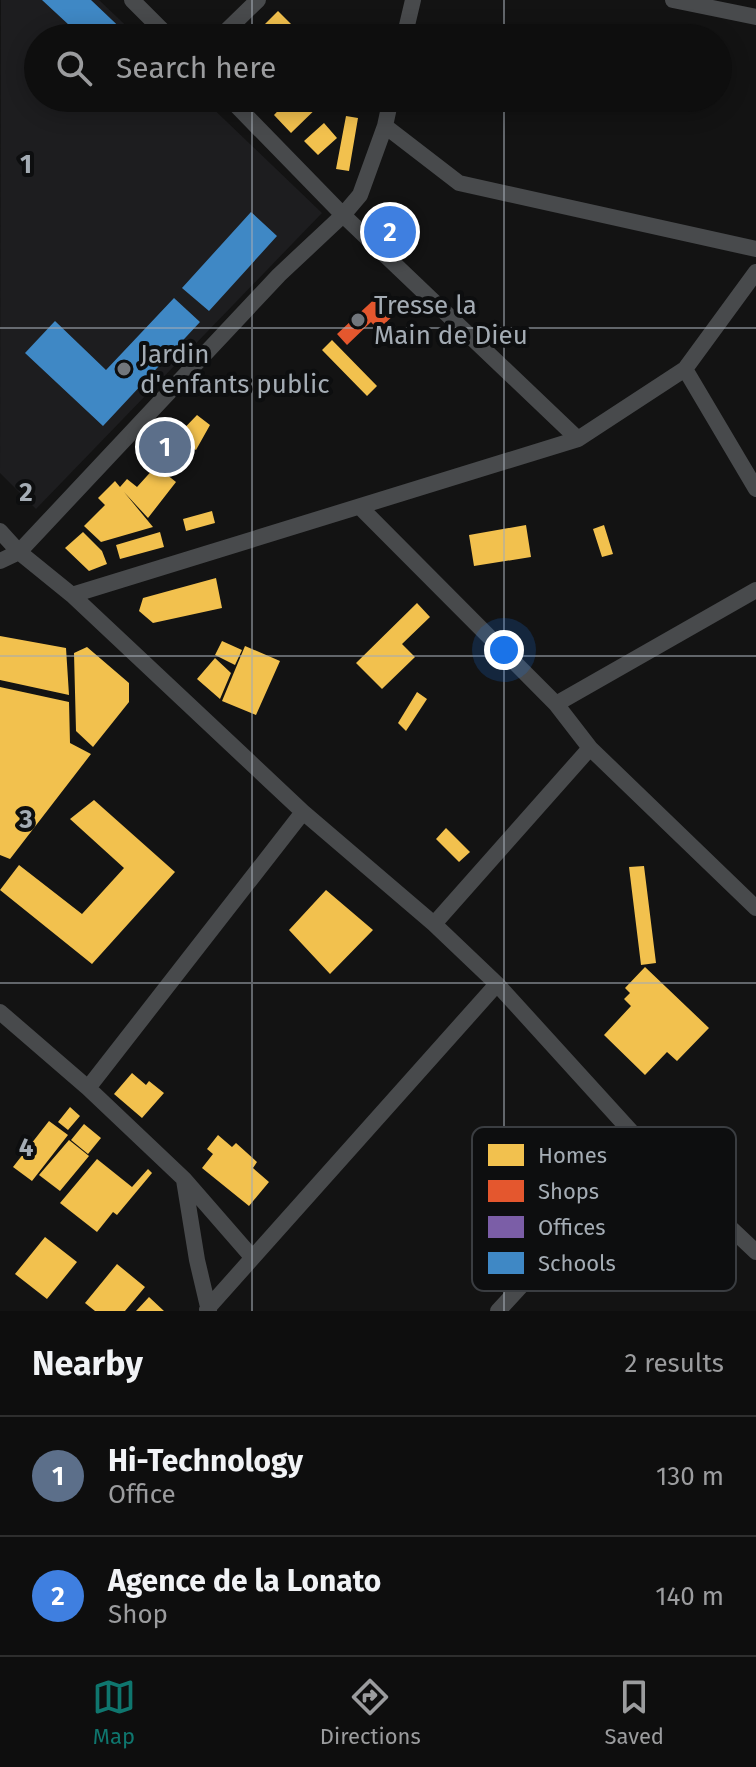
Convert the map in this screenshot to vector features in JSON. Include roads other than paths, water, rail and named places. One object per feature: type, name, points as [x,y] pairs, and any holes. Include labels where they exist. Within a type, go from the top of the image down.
[{"type":"street","points":[[132,0],[156,24]]},
{"type":"street","points":[[233,24],[258,0]]},
{"type":"street","points":[[407,24],[413,0]]},
{"type":"street","points":[[673,0],[756,17]]},
{"type":"street","points":[[243,112],[343,215],[578,439]]},
{"type":"street","points":[[0,561],[19,552],[279,275],[343,215],[360,195],[388,112]]},
{"type":"street","points":[[385,126],[459,183],[756,249]]},
{"type":"street","points":[[72,595],[578,439],[685,369],[756,272]]},
{"type":"street","points":[[685,369],[756,489]]},
{"type":"street","points":[[360,507],[556,704],[590,748],[756,908]]},
{"type":"street","points":[[0,531],[19,552],[72,595],[303,812],[434,924],[497,984],[627,1127]]},
{"type":"street","points":[[556,704],[756,590]]},
{"type":"street","points":[[434,924],[590,748]]},
{"type":"street","points":[[88,1088],[303,812]]},
{"type":"street","points":[[208,1310],[497,984]]},
{"type":"street","points":[[0,1012],[88,1088],[184,1179],[252,1257]]},
{"type":"street","points":[[184,1179],[208,1310]]},
{"type":"street","points":[[736,1232],[756,1251]]},
{"type":"street","points":[[498,1311],[516,1291]]},
{"type":"place","name":"Agence de la Lonato","points":[[390,232]]},
{"type":"place","name":"Tresse la Main de Dieu","points":[[358,320]]},
{"type":"place","name":"Jardin d'enfants public","points":[[124,369]]},
{"type":"place","name":"Hi-Technology","points":[[165,447]]}]
